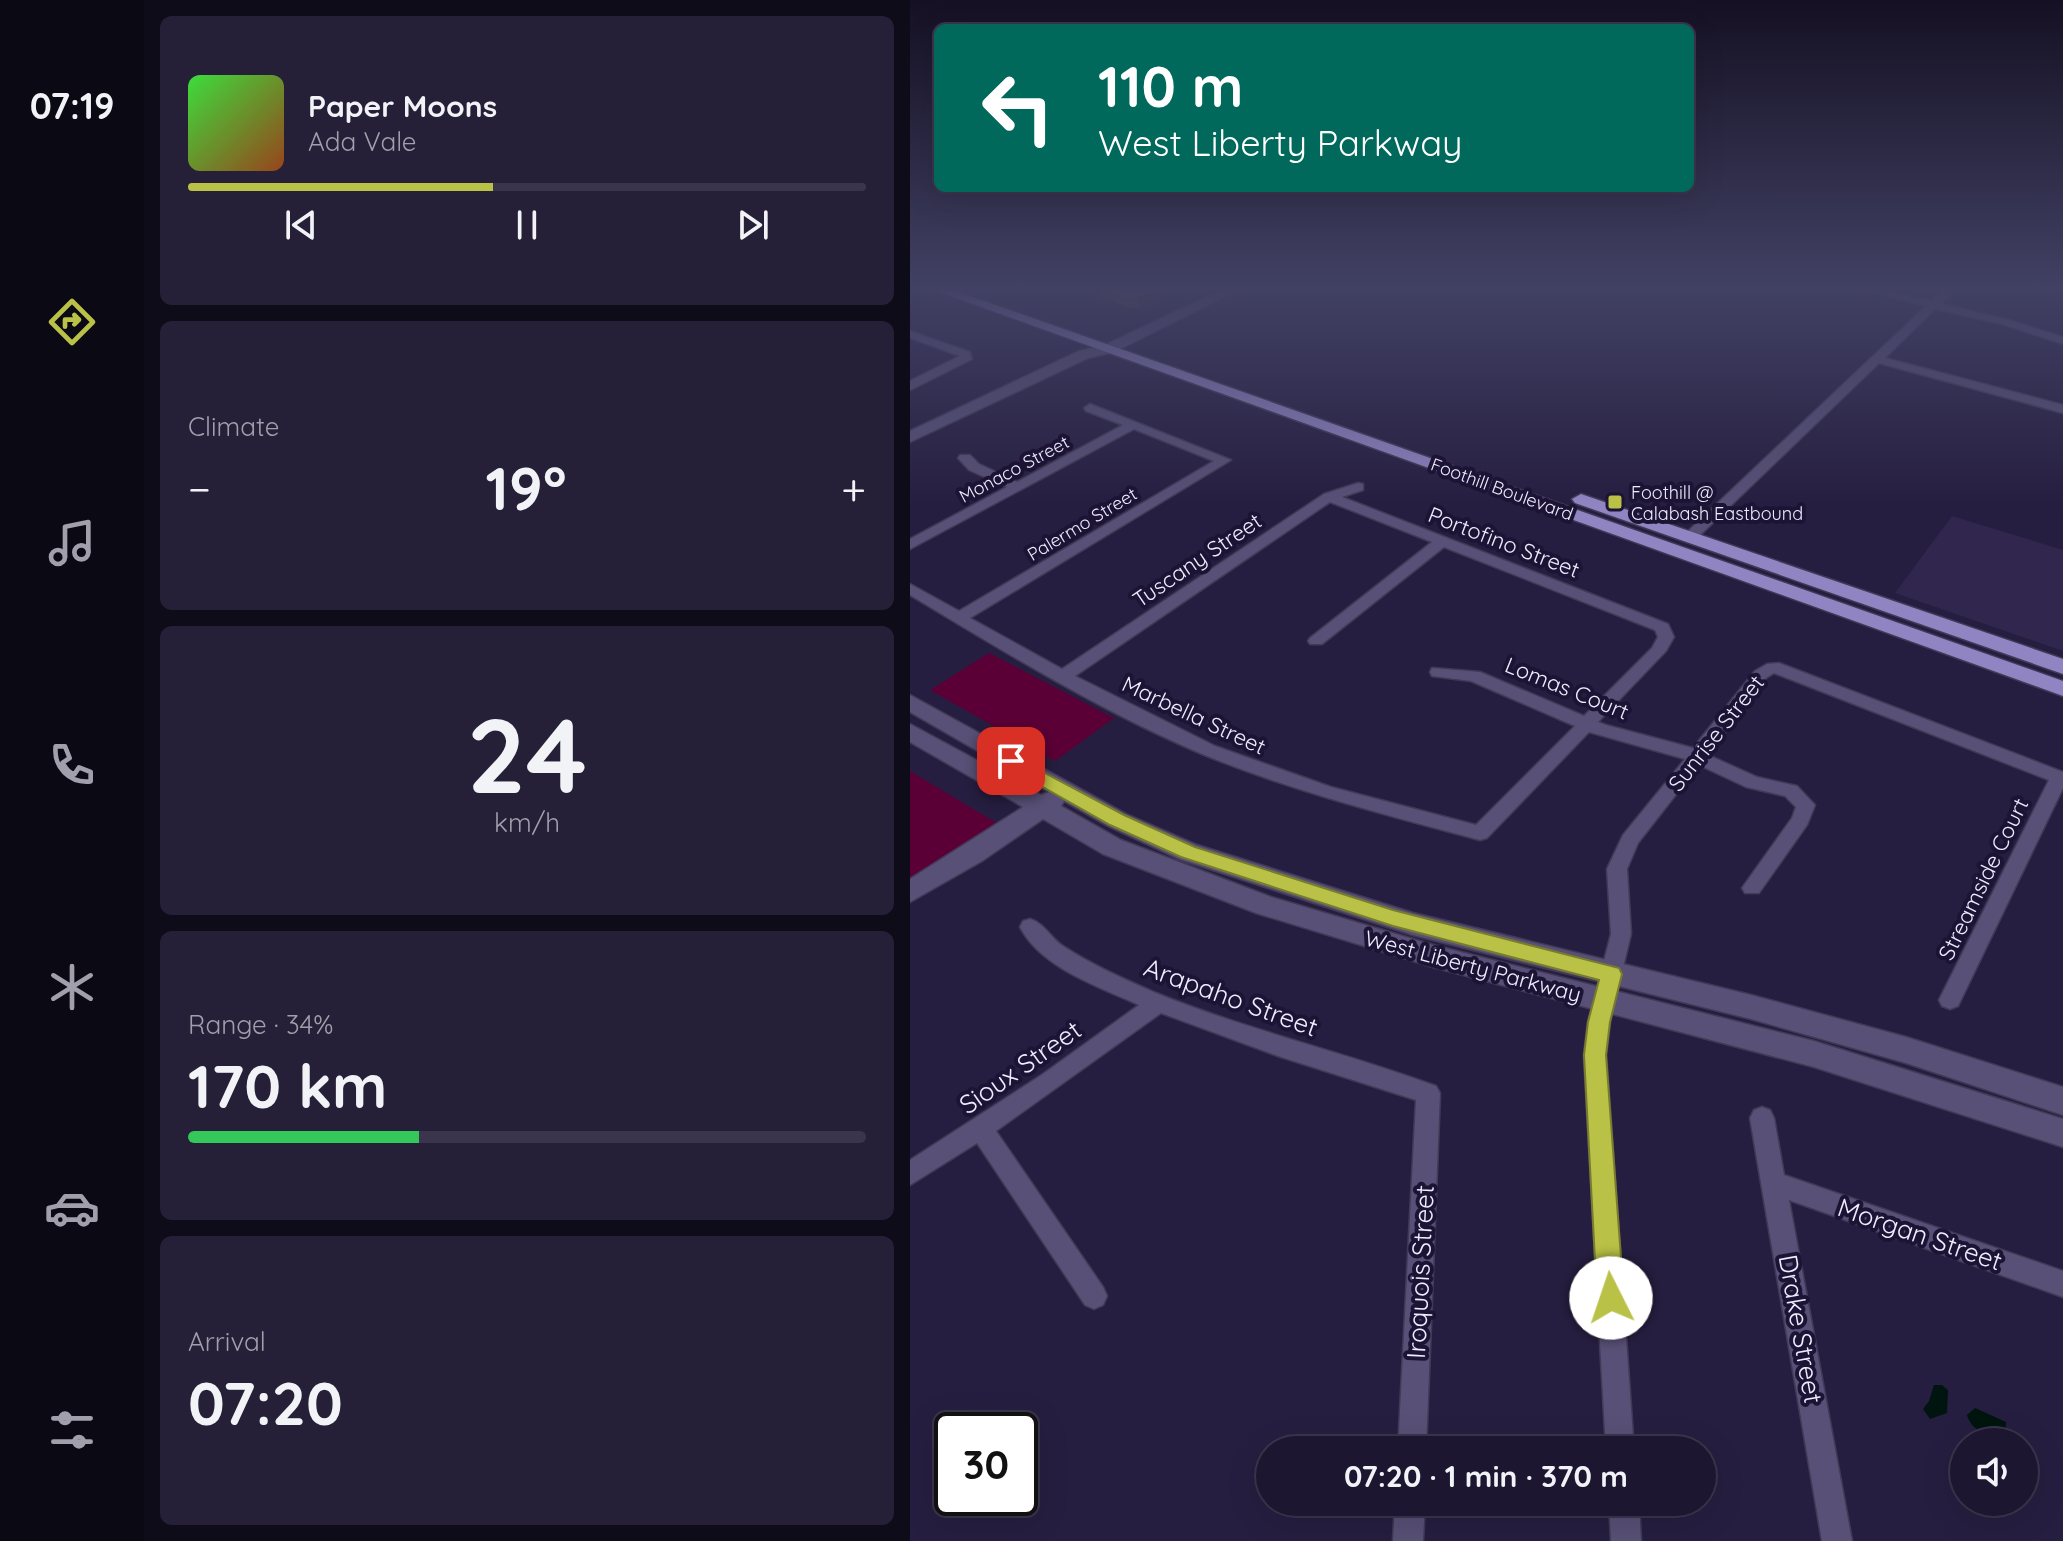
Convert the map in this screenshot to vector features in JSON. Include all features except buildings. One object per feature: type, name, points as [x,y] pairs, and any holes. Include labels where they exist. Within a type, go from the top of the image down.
[{"type":"main road","name":"Foothill Boulevard","points":[[1166,362],[2063,689]]},
{"type":"main road","name":"Foothill Boulevard","points":[[1170,362],[1690,537],[2063,667]]},
{"type":"street","points":[[910,386],[960,362]]},
{"type":"street","points":[[910,437],[1067,362]]},
{"type":"street","points":[[910,452],[1094,362]]},
{"type":"street","points":[[1690,537],[1873,362]]},
{"type":"street","points":[[1887,362],[2063,409]]},
{"type":"street","points":[[1090,408],[1134,424]]},
{"type":"street","name":"Palermo Street","points":[[957,619],[1224,460],[1134,424]]},
{"type":"street","name":"Monaco Street","points":[[910,545],[1134,424]]},
{"type":"street","points":[[965,458],[974,467],[1018,487]]},
{"type":"street","name":"Tuscany Street","points":[[1063,676],[1329,497],[1358,487]]},
{"type":"street","name":"Portofino Street","points":[[1329,497],[1662,627],[1666,637],[1658,651],[1585,723]]},
{"type":"street","points":[[1316,641],[1442,542]]},
{"type":"street","name":"Marbella Street","points":[[910,589],[957,619],[1157,726],[1266,772],[1327,792],[1480,833],[1585,723]]},
{"type":"street","name":"Sunrise Street","points":[[1619,1436],[1595,1055],[1621,934],[1617,869],[1630,840],[1698,757],[1759,674],[1772,667],[1789,669],[1805,679],[2061,779]]},
{"type":"street","name":"Lomas Court","points":[[1438,672],[1474,676],[1585,723],[1698,757],[1752,782],[1791,791],[1806,805],[1800,820],[1752,888]]},
{"type":"street","name":"West Liberty Parkway","points":[[910,702],[1117,820],[1188,852],[1433,929],[1757,1039],[1888,1075],[2063,1133]]},
{"type":"street","name":"West Liberty Parkway","points":[[910,732],[1040,809],[1137,858],[1265,906],[1433,956],[1827,1027],[2063,1101]]},
{"type":"street","name":"Streamside Court","points":[[1950,1000],[2061,779]]},
{"type":"street","points":[[910,892],[1064,791]]},
{"type":"street","name":"Arapaho Street","points":[[1030,927],[1035,939],[1050,952],[1158,1003],[1285,1048],[1428,1093]]},
{"type":"street","name":"Sioux Street","points":[[910,1174],[981,1129],[1158,1003]]},
{"type":"street","name":"Iroquois Street","points":[[1413,1436],[1428,1093]]},
{"type":"street","name":"Drake Street","points":[[1762,1118],[1837,1541]]},
{"type":"street","points":[[981,1129],[1094,1296]]},
{"type":"street","name":"Morgan Street","points":[[1776,1184],[2063,1284]]},
{"type":"street","points":[[1408,1541],[1409,1516]]},
{"type":"street","points":[[1625,1516],[1626,1541]]},
{"type":"shaded area","points":[[1952,516],[2063,550],[2063,651],[1895,593]]},
{"type":"shaded area","points":[[989,653],[1114,718],[1055,761],[930,690]]},
{"type":"shaded area","points":[[910,771],[1000,825],[910,881]]},
{"type":"shaded area","points":[[1934,1385],[1942,1385],[1948,1390],[1947,1413],[1930,1419],[1923,1409]]},
{"type":"shaded area","points":[[1975,1408],[2006,1422],[2006,1428],[1976,1428],[1967,1415]]},
{"type":"place","name":"Foothill @ Calabash Eastbound","points":[[1615,502]]},
{"type":"route","points":[[1011,761],[1117,820],[1188,852],[1393,918],[1611,974],[1599,1022],[1595,1055],[1611,1298]]}]
